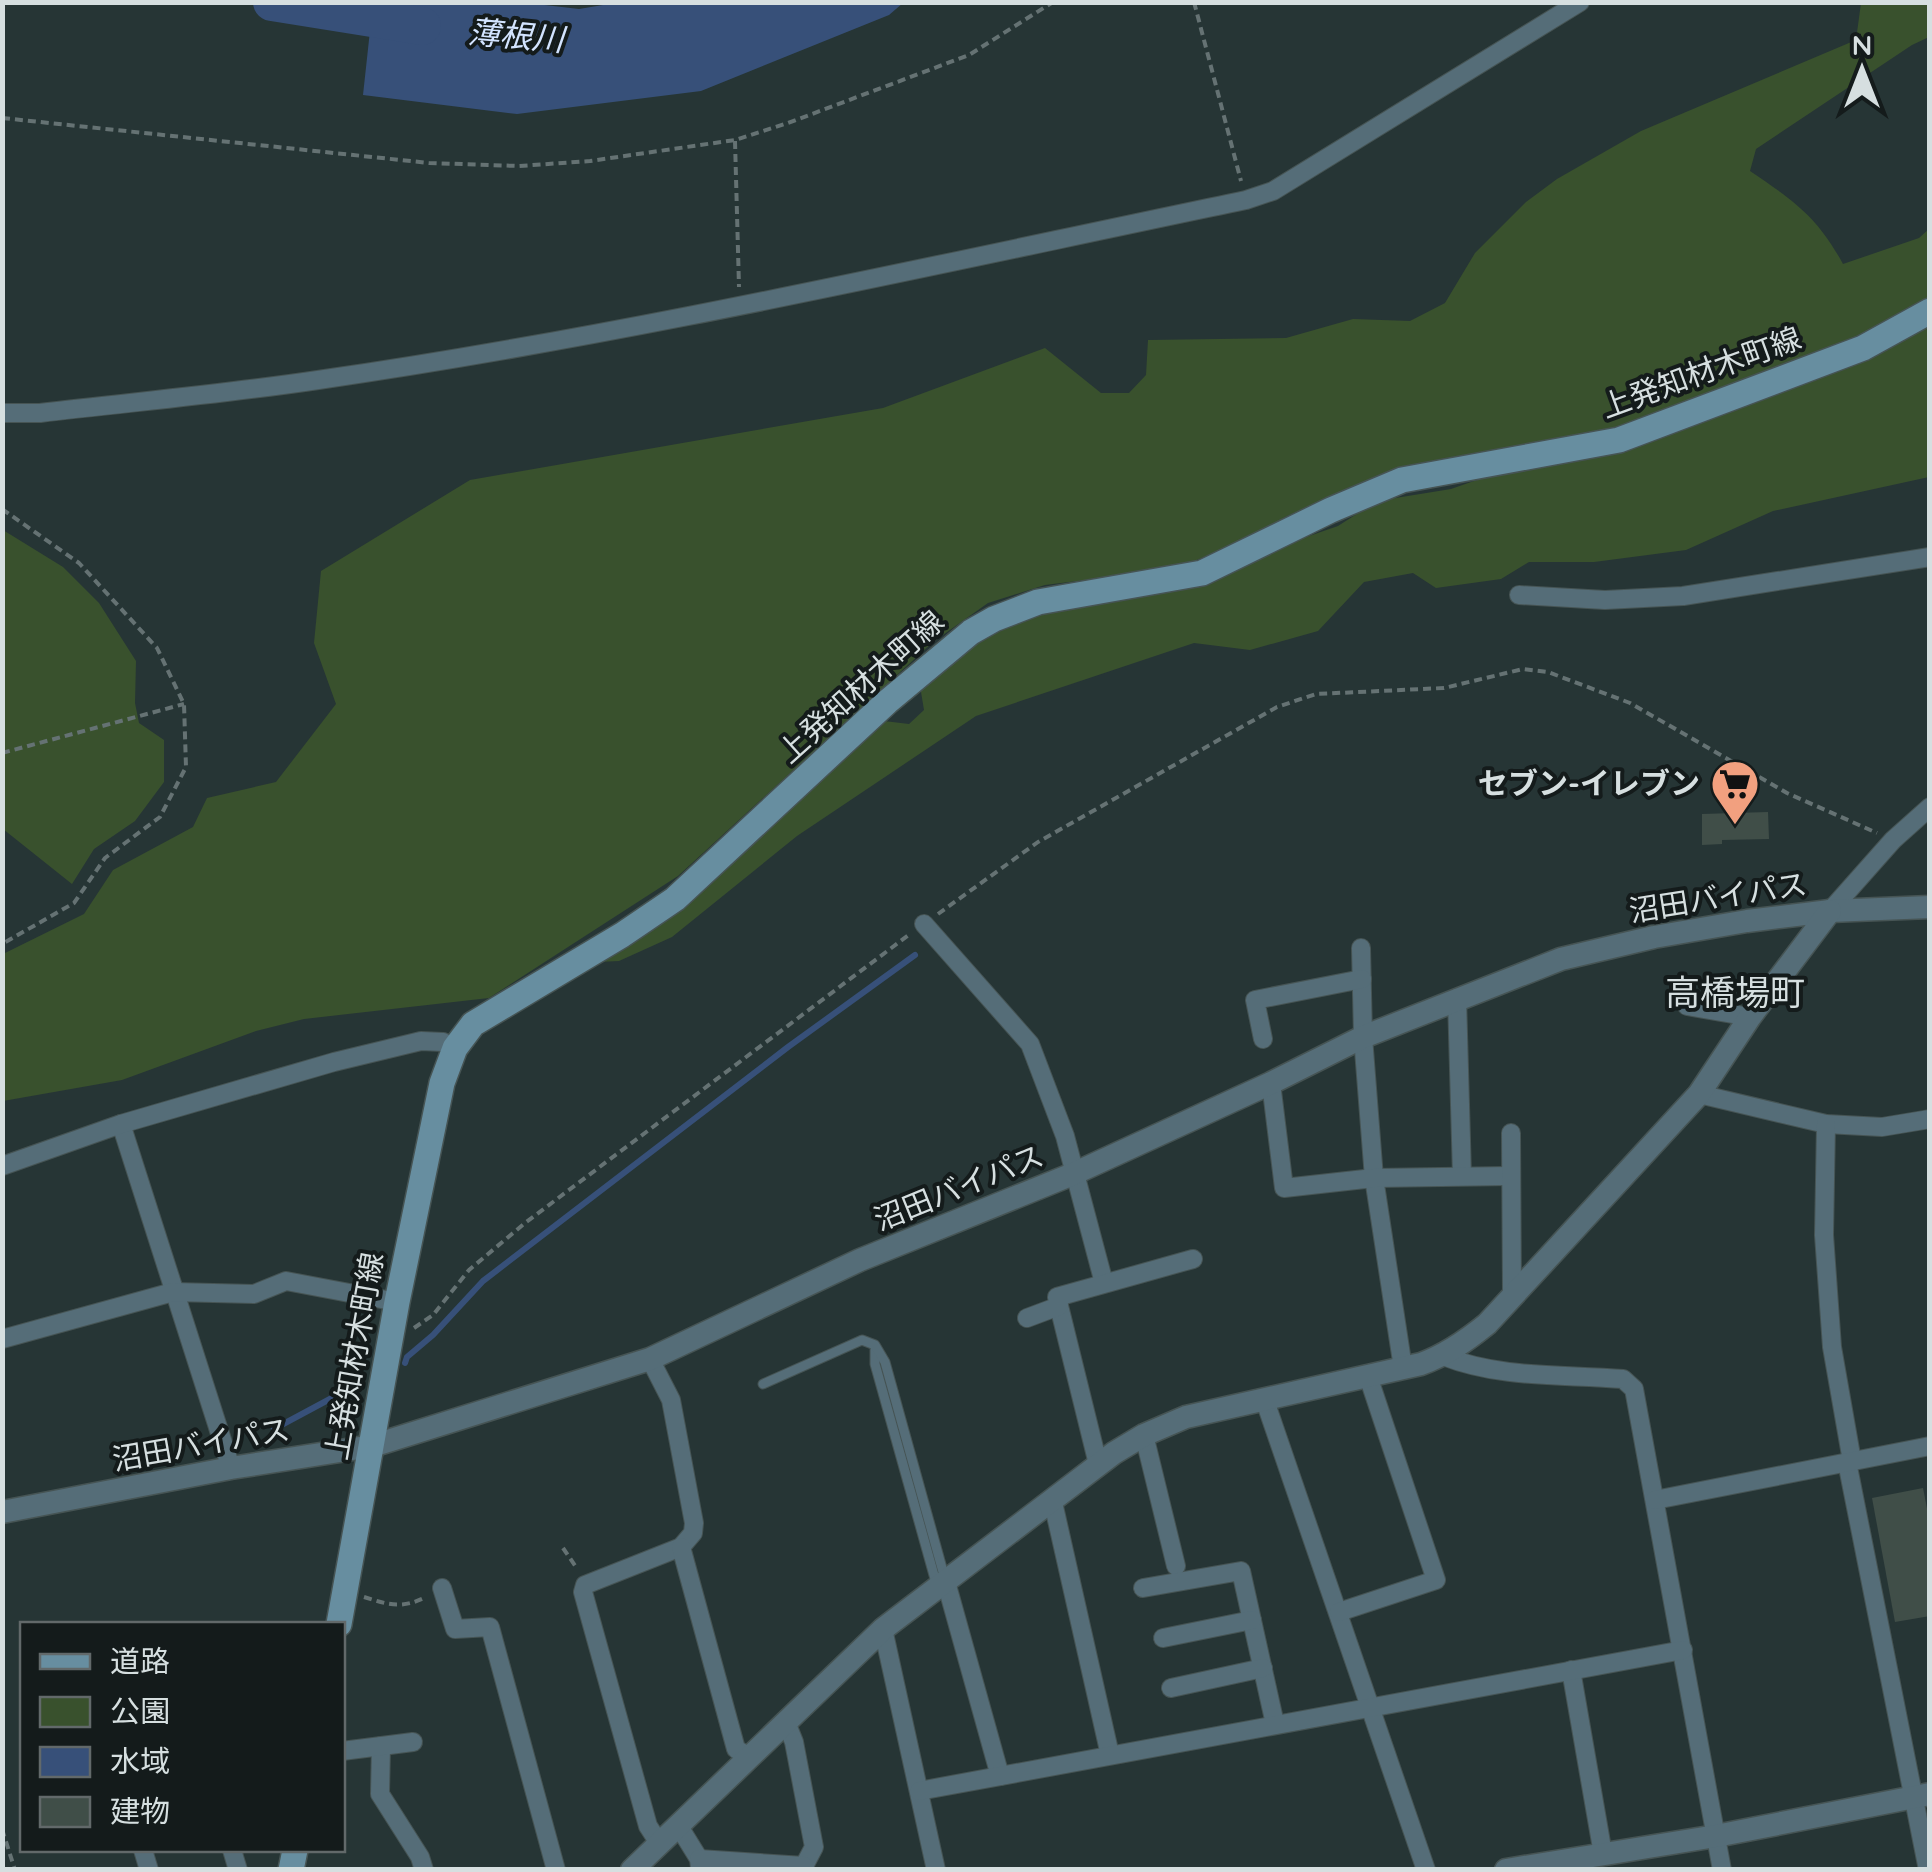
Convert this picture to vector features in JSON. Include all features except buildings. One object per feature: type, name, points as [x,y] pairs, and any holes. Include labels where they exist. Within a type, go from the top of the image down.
[{"type":"main road","name":"上発知材木町線","points":[[339,1622],[397,1302],[442,1083],[462,1035],[488,1012],[622,935],[676,899],[886,702],[971,632],[994,619],[1038,602],[1202,573],[1402,480],[1619,440],[1863,348],[1930,311]]},
{"type":"street","points":[[2,413],[40,413],[316,380],[749,303],[1246,200],[1273,191],[1580,2]]},
{"type":"street","points":[[1518,596],[1605,600],[1683,596],[1930,557]]},
{"type":"street","points":[[632,1870],[883,1629],[1098,1464],[1144,1435],[1186,1417],[1443,1356],[1487,1324],[1699,1094],[1750,1017],[1830,910],[1928,804]]},
{"type":"street","name":"沼田バイパス","points":[[2,1512],[230,1468],[372,1446],[650,1359],[860,1260],[1073,1174],[1363,1036],[1561,959],[1654,937],[1830,910],[1930,907]]},
{"type":"street","points":[[924,924],[1030,1044],[1065,1136],[1104,1284]]},
{"type":"street","points":[[1361,948],[1374,1178],[1403,1368]]},
{"type":"street","points":[[1263,1039],[1255,1000],[1362,979]]},
{"type":"street","points":[[1456,998],[1462,1176]]},
{"type":"street","points":[[1686,1006],[1750,1017]]},
{"type":"street","points":[[2,1166],[121,1124],[410,1043],[432,1040],[455,1048]]},
{"type":"street","points":[[1271,1083],[1284,1188],[1374,1178],[1509,1176]]},
{"type":"street","points":[[1699,1094],[1826,1124],[1882,1127],[1930,1119]]},
{"type":"street","points":[[121,1124],[230,1468]]},
{"type":"street","points":[[1826,1124],[1824,1235],[1832,1347],[1849,1462],[1921,1796],[1928,1870]]},
{"type":"street","points":[[1511,1133],[1512,1296]]},
{"type":"street","points":[[1098,1464],[1057,1297],[1193,1259]]},
{"type":"street","points":[[2,1339],[173,1292],[254,1294],[286,1281],[397,1302]]},
{"type":"street","points":[[1027,1318],[1059,1306]]},
{"type":"street","points":[[1443,1356],[1466,1365],[1533,1376],[1623,1378],[1634,1389],[1722,1870]]},
{"type":"street","points":[[650,1359],[671,1400],[693,1533],[681,1547],[585,1585],[583,1592],[648,1826],[659,1843]]},
{"type":"street","points":[[1338,1612],[1436,1580],[1368,1376]]},
{"type":"street","points":[[1265,1401],[1426,1870]]},
{"type":"street","points":[[1144,1435],[1176,1566]]},
{"type":"street","points":[[1655,1500],[1930,1446]]},
{"type":"street","points":[[1052,1498],[1110,1755]]},
{"type":"street","points":[[681,1547],[736,1749],[749,1757]]},
{"type":"street","points":[[1144,1588],[1241,1571],[1275,1724]]},
{"type":"street","points":[[942,1585],[1000,1776]]},
{"type":"street","points":[[442,1588],[454,1629],[490,1627],[556,1870]]},
{"type":"street","points":[[1164,1638],[1252,1620]]},
{"type":"street","points":[[883,1629],[936,1870]]},
{"type":"street","points":[[919,1791],[1683,1650]]},
{"type":"street","points":[[1172,1688],[1263,1668]]},
{"type":"street","points":[[1571,1670],[1603,1854]]},
{"type":"street","points":[[678,1825],[700,1864],[805,1868],[814,1846],[794,1742],[786,1722]]},
{"type":"street","points":[[345,1751],[414,1742]]},
{"type":"street","points":[[381,1746],[380,1794],[420,1857],[424,1870]]},
{"type":"street","points":[[1506,1870],[1575,1864],[1603,1854],[1921,1796]]},
{"type":"lane","points":[[763,1384],[862,1340],[875,1345],[875,1364],[942,1585]]},
{"type":"path","points":[[2,118],[429,163],[518,166],[590,161],[735,140],[896,85],[969,55],[1053,2]]},
{"type":"path","points":[[1194,2],[1246,200]]},
{"type":"path","points":[[735,140],[739,290],[749,303]]},
{"type":"path","points":[[2,510],[78,564],[156,648],[184,704],[186,767],[160,817],[106,858],[74,903],[2,944]]},
{"type":"path","points":[[392,1340],[432,1315],[470,1270],[595,1167],[1038,842],[1277,707],[1316,694],[1444,688],[1523,669],[1548,672],[1630,704],[1787,793],[1893,840]]},
{"type":"path","points":[[2,753],[184,704]]},
{"type":"path","points":[[563,1548],[585,1585]]},
{"type":"path","points":[[345,1592],[393,1606],[408,1606],[442,1588]]},
{"type":"path","points":[[2,1829],[15,1870]]},
{"type":"green space","points":[[1861,3],[1929,3],[1929,37],[1756,149],[1750,171],[1803,211],[1824,233],[1843,264],[1919,238],[1929,229],[1929,299],[1855,341],[1612,430],[1399,467],[1194,561],[1151,572],[1045,585],[988,603],[933,642],[678,876],[489,998],[304,1019],[256,1031],[122,1080],[3,1101],[3,954],[84,914],[113,870],[193,827],[207,798],[276,782],[336,704],[314,643],[321,571],[470,480],[883,408],[1045,348],[1101,393],[1129,393],[1146,375],[1148,340],[1286,338],[1353,319],[1410,321],[1445,303],[1475,253],[1526,202],[1557,179],[1641,131],[1856,40]]},
{"type":"green space","points":[[1929,321],[1929,477],[1773,511],[1686,550],[1594,562],[1529,562],[1501,579],[1436,588],[1413,573],[1364,582],[1318,631],[1250,650],[1194,643],[976,716],[797,836],[672,937],[619,961],[598,962],[884,721],[909,724],[924,710],[920,686],[952,658],[1033,613],[1289,543],[1338,526],[1377,501],[1451,489]]},
{"type":"green space","points":[[3,530],[63,567],[99,603],[136,661],[135,703],[139,723],[164,740],[164,782],[135,821],[94,849],[72,884],[3,829]]},
{"type":"water","points":[[519,2],[579,9],[621,2],[903,3],[889,15],[701,91],[517,114],[363,95],[373,3]]},
{"type":"waterway","name":"薄根川","points":[[272,2],[422,26]]},
{"type":"waterway","points":[[405,1363],[483,1281],[788,1047],[915,955]]},
{"type":"waterway","points":[[274,1429],[356,1385]]},
{"type":"place","name":"セブン-イレブン","points":[[1735,826]]},
{"type":"district","name":"高橋場町","points":[[1735,993]]}]
